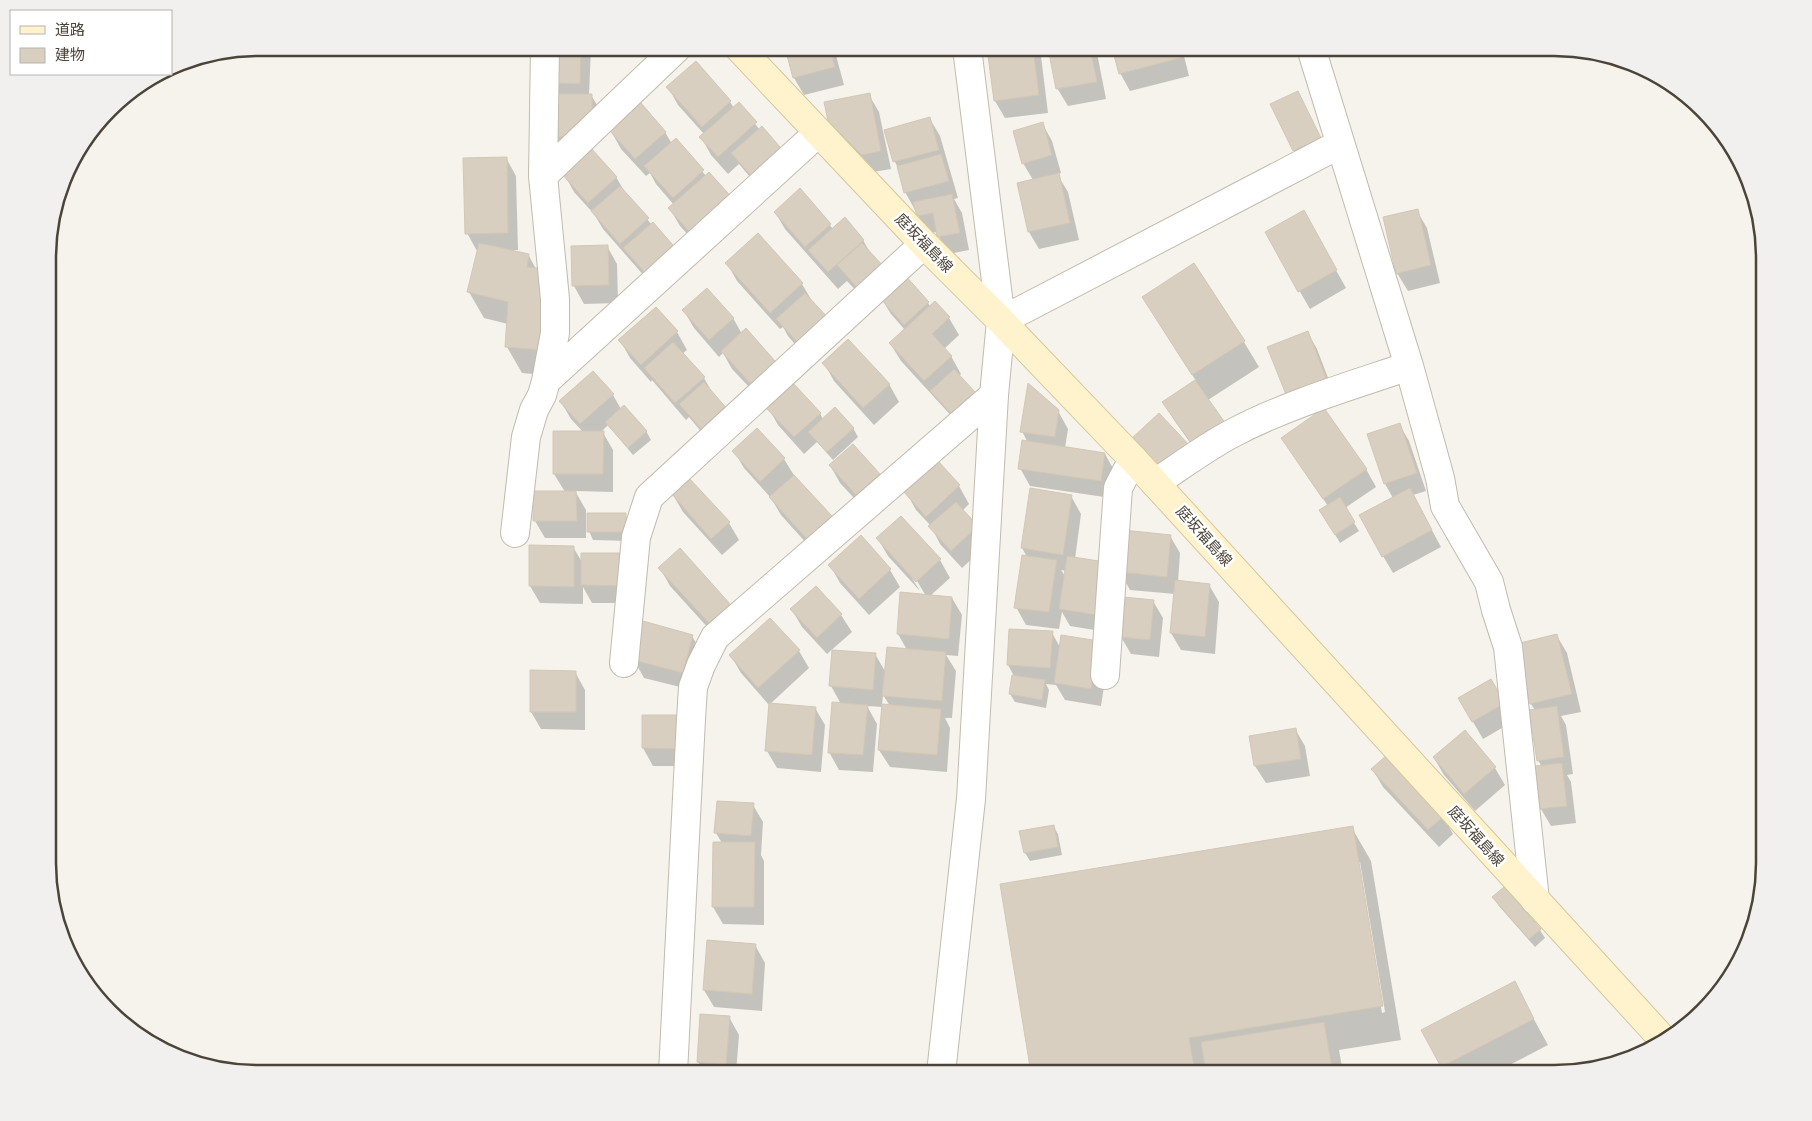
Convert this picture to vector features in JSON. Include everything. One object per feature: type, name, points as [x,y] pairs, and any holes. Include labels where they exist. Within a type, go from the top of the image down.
[{"type":"main road","name":"庭坂福島線","points":[[746,56],[924,244],[1001,321],[1156,483],[1659,1034]]},
{"type":"street","points":[[515,533],[526,437],[534,410],[542,395],[546,381],[555,333],[555,300],[543,176],[545,56]]},
{"type":"street","points":[[543,176],[669,56]]},
{"type":"street","points":[[942,1065],[971,799],[994,395],[1001,321],[968,56]]},
{"type":"street","points":[[1312,56],[1409,366],[1440,478],[1445,506],[1489,582],[1508,647],[1535,900]]},
{"type":"street","points":[[546,381],[818,133]]},
{"type":"street","points":[[1001,321],[1340,144]]},
{"type":"street","points":[[624,663],[636,537],[649,497],[924,244]]},
{"type":"street","points":[[1156,483],[1231,434],[1253,423],[1324,395],[1409,366]]},
{"type":"street","points":[[673,1065],[690,719],[693,687],[701,665],[715,638],[994,395]]},
{"type":"street","points":[[1105,675],[1118,488],[1133,459]]},
{"type":"building","points":[[553,56],[581,56],[580,84],[552,83]]},
{"type":"building","points":[[787,56],[832,56],[835,67],[793,78]]},
{"type":"building","points":[[988,56],[1034,56],[1039,95],[994,101]]},
{"type":"building","points":[[1050,56],[1092,56],[1097,82],[1056,89]]},
{"type":"building","points":[[1114,56],[1179,56],[1180,58],[1119,74]]},
{"type":"building","points":[[696,61],[731,101],[702,127],[666,87]]},
{"type":"building","points":[[1298,91],[1321,138],[1293,151],[1270,104]]},
{"type":"building","points":[[870,93],[881,151],[862,155],[828,121],[824,102]]},
{"type":"building","points":[[555,94],[592,94],[592,119],[569,137],[555,137]]},
{"type":"building","points":[[739,102],[757,122],[718,157],[699,137]]},
{"type":"building","points":[[641,103],[666,132],[635,159],[610,131]]},
{"type":"building","points":[[930,117],[939,150],[893,162],[884,130]]},
{"type":"building","points":[[1043,122],[1052,155],[1022,164],[1013,131]]},
{"type":"building","points":[[762,126],[786,154],[756,181],[731,153]]},
{"type":"building","points":[[676,138],[704,170],[673,198],[644,166]]},
{"type":"building","points":[[591,148],[617,177],[588,203],[562,174]]},
{"type":"building","points":[[941,154],[949,181],[904,193],[897,166]]},
{"type":"building","points":[[507,157],[508,233],[465,234],[463,158]]},
{"type":"building","points":[[709,172],[735,201],[694,237],[668,208]]},
{"type":"building","points":[[1059,173],[1070,223],[1028,232],[1017,183]]},
{"type":"building","points":[[620,186],[649,218],[620,244],[591,211]]},
{"type":"building","points":[[800,188],[831,224],[805,247],[774,212]]},
{"type":"building","points":[[952,194],[960,233],[937,237],[933,213],[917,216],[913,202]]},
{"type":"building","points":[[1418,209],[1431,265],[1396,274],[1383,217]]},
{"type":"building","points":[[1304,210],[1337,270],[1298,292],[1265,232]]},
{"type":"building","points":[[845,217],[864,240],[828,272],[808,250]]},
{"type":"building","points":[[653,222],[678,251],[649,277],[623,248]]},
{"type":"building","points":[[758,233],[803,283],[770,313],[725,263]]},
{"type":"building","points":[[479,243],[529,254],[527,267],[547,269],[541,350],[505,347],[508,302],[467,292]]},
{"type":"building","points":[[862,243],[885,268],[860,291],[837,265]]},
{"type":"building","points":[[608,245],[609,285],[572,286],[571,246]]},
{"type":"building","points":[[1194,263],[1245,341],[1192,375],[1142,297]]},
{"type":"building","points":[[904,274],[929,302],[904,325],[879,297]]},
{"type":"building","points":[[707,288],[734,318],[709,340],[682,310]]},
{"type":"building","points":[[805,293],[830,320],[801,346],[776,319]]},
{"type":"building","points":[[935,301],[950,317],[932,334],[952,356],[924,381],[889,343]]},
{"type":"building","points":[[656,307],[678,331],[641,365],[618,340]]},
{"type":"building","points":[[746,328],[782,369],[757,391],[721,351]]},
{"type":"building","points":[[1308,331],[1329,386],[1289,402],[1267,347]]},
{"type":"building","points":[[848,339],[890,384],[863,408],[822,363]]},
{"type":"building","points":[[673,342],[705,377],[675,403],[644,368]]},
{"type":"building","points":[[954,369],[975,392],[951,413],[930,391]]},
{"type":"building","points":[[593,371],[614,394],[580,424],[559,401]]},
{"type":"building","points":[[1195,380],[1228,427],[1196,450],[1162,402]]},
{"type":"building","points":[[704,382],[728,410],[704,432],[679,404]]},
{"type":"building","points":[[793,383],[821,413],[794,437],[766,408]]},
{"type":"building","points":[[1028,383],[1059,410],[1055,437],[1020,432]]},
{"type":"building","points":[[624,405],[647,431],[628,448],[605,422]]},
{"type":"building","points":[[835,407],[854,428],[827,452],[808,432]]},
{"type":"building","points":[[1324,408],[1367,469],[1323,499],[1281,438]]},
{"type":"building","points":[[1159,413],[1191,447],[1163,473],[1131,439]]},
{"type":"building","points":[[1400,423],[1417,473],[1384,484],[1367,434]]},
{"type":"building","points":[[757,428],[785,458],[760,482],[732,451]]},
{"type":"building","points":[[553,431],[604,431],[603,474],[553,474]]},
{"type":"building","points":[[1022,440],[1105,453],[1101,481],[1018,469]]},
{"type":"building","points":[[853,444],[880,474],[856,495],[829,465]]},
{"type":"building","points":[[938,461],[960,485],[926,517],[904,492]]},
{"type":"building","points":[[794,475],[832,516],[807,539],[769,497]]},
{"type":"building","points":[[689,478],[730,522],[711,539],[672,494]]},
{"type":"building","points":[[1030,488],[1072,495],[1063,555],[1021,548]]},
{"type":"building","points":[[1410,488],[1432,530],[1382,557],[1359,515]]},
{"type":"building","points":[[533,491],[576,491],[577,521],[533,521]]},
{"type":"building","points":[[1340,497],[1355,522],[1335,535],[1319,510]]},
{"type":"building","points":[[956,502],[978,526],[951,551],[928,526]]},
{"type":"building","points":[[587,513],[626,513],[626,532],[587,532]]},
{"type":"building","points":[[901,516],[941,559],[916,582],[876,538]]},
{"type":"building","points":[[1123,530],[1171,535],[1167,577],[1119,572]]},
{"type":"building","points":[[861,535],[891,569],[859,599],[828,565]]},
{"type":"building","points":[[529,545],[574,546],[574,587],[529,586]]},
{"type":"building","points":[[680,548],[731,605],[710,624],[658,568]]},
{"type":"building","points":[[581,553],[625,553],[625,586],[581,585]]},
{"type":"building","points":[[1022,555],[1057,560],[1049,612],[1014,608]]},
{"type":"building","points":[[1067,556],[1105,562],[1097,615],[1059,609]]},
{"type":"building","points":[[1175,580],[1210,584],[1205,637],[1170,633]]},
{"type":"building","points":[[816,586],[842,614],[817,638],[790,609]]},
{"type":"building","points":[[900,592],[952,597],[949,639],[897,634]]},
{"type":"building","points":[[1123,597],[1154,600],[1150,640],[1119,637]]},
{"type":"building","points":[[770,618],[800,650],[758,688],[729,655]]},
{"type":"building","points":[[643,621],[693,635],[683,673],[633,660]]},
{"type":"building","points":[[1009,629],[1053,631],[1050,668],[1007,665]]},
{"type":"building","points":[[1557,634],[1572,694],[1530,704],[1516,644]]},
{"type":"building","points":[[1061,635],[1099,641],[1091,689],[1054,683]]},
{"type":"building","points":[[887,647],[946,652],[942,701],[882,696]]},
{"type":"building","points":[[832,650],[876,653],[873,690],[829,686]]},
{"type":"building","points":[[530,670],[576,671],[576,712],[530,712]]},
{"type":"building","points":[[1012,675],[1045,680],[1042,700],[1009,694]]},
{"type":"building","points":[[1491,679],[1505,703],[1472,722],[1458,698]]},
{"type":"building","points":[[832,702],[868,705],[863,755],[828,753]]},
{"type":"building","points":[[769,703],[816,707],[812,755],[765,751]]},
{"type":"building","points":[[882,704],[941,709],[937,755],[878,750]]},
{"type":"building","points":[[1557,706],[1564,757],[1537,761],[1529,710]]},
{"type":"building","points":[[642,715],[682,715],[681,749],[642,748]]},
{"type":"building","points":[[1296,728],[1301,759],[1254,766],[1249,736]]},
{"type":"building","points":[[1465,730],[1496,767],[1464,794],[1433,757]]},
{"type":"building","points":[[1387,755],[1444,816],[1428,830],[1371,769]]},
{"type":"building","points":[[1562,763],[1567,806],[1540,809],[1535,766]]},
{"type":"building","points":[[717,801],[754,803],[751,836],[714,833]]},
{"type":"building","points":[[1054,825],[1058,847],[1024,853],[1019,831]]},
{"type":"building","points":[[1353,826],[1383,1006],[1189,1038],[1194,1065],[1030,1065],[1000,884]]},
{"type":"building","points":[[713,842],[755,842],[754,907],[712,907]]},
{"type":"building","points":[[1504,887],[1541,929],[1529,939],[1492,897]]},
{"type":"building","points":[[707,940],[756,944],[752,994],[703,990]]},
{"type":"building","points":[[1515,981],[1534,1019],[1445,1065],[1440,1065],[1421,1030]]},
{"type":"building","points":[[700,1014],[730,1016],[726,1065],[697,1062]]},
{"type":"building","points":[[1324,1022],[1331,1065],[1205,1065],[1201,1042]]}]
